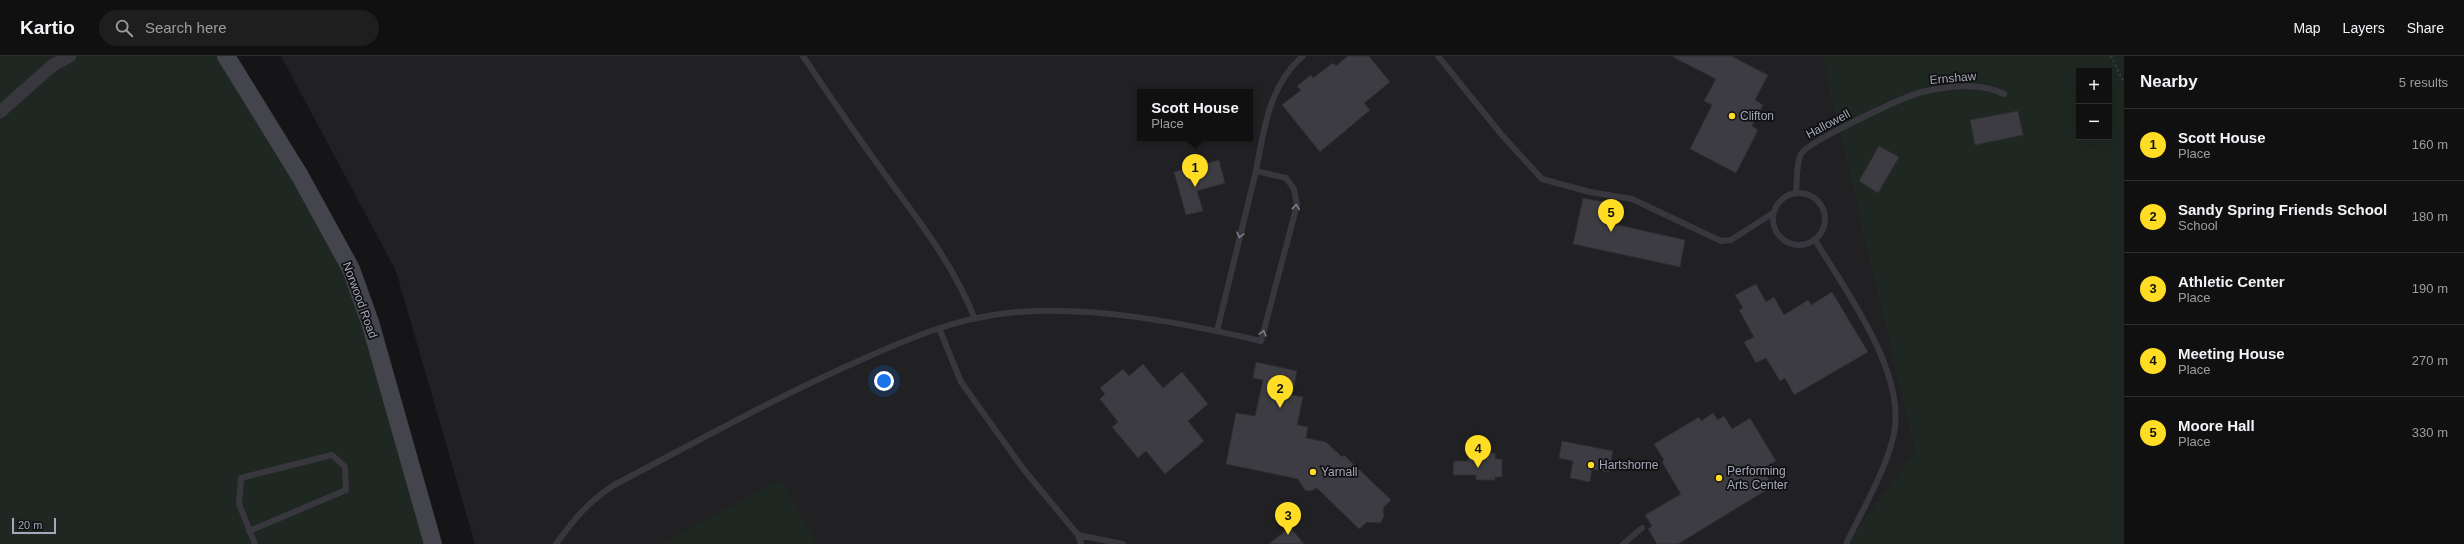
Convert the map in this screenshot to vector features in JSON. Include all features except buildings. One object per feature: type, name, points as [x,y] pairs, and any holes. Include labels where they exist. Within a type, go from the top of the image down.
[{"type":"main road","name":"Norwood Road","points":[[226,56],[300,176],[351,269],[370,322],[433,544]]},
{"type":"street","points":[[0,112],[53,65],[70,56]]},
{"type":"lane","points":[[803,56],[854,132],[940,249],[965,293],[975,318]]},
{"type":"lane","points":[[1217,331],[1256,170],[1270,105],[1280,81],[1303,56]]},
{"type":"lane","points":[[1438,56],[1501,134],[1542,179],[1590,192],[1632,199],[1721,241],[1731,240],[1773,213],[1781,200],[1796,193],[1811,196],[1822,208],[1824,225],[1815,240],[1798,246],[1784,241],[1778,235],[1773,225],[1773,213]]},
{"type":"lane","name":"Ernshaw","points":[[1882,110],[1920,93],[1943,88],[1991,88],[2004,94]]},
{"type":"lane","name":"Hallowell","points":[[1796,193],[1801,154],[1805,150],[1813,143],[1882,110]]},
{"type":"lane","points":[[556,544],[573,520],[592,499],[614,486],[803,385],[908,339],[939,328],[975,318],[1009,312],[1057,312],[1117,316],[1217,331],[1261,341],[1297,205],[1294,189],[1286,178],[1256,170]]},
{"type":"lane","points":[[1815,240],[1874,338],[1889,382],[1894,404],[1895,426],[1888,454],[1846,544]]},
{"type":"lane","points":[[939,328],[961,382],[1024,470],[1078,535],[1081,544]]},
{"type":"lane","points":[[249,531],[346,490],[345,467],[332,454],[241,478],[239,504],[249,531],[255,544]]},
{"type":"lane","points":[[1623,544],[1642,528]]},
{"type":"lane","points":[[1078,535],[1123,544]]},
{"type":"path","points":[[2111,56],[2124,83]]},
{"type":"shaded area","points":[[0,56],[226,56],[351,269],[433,544],[0,544]]},
{"type":"shaded area","points":[[281,56],[2090,56],[2081,68],[2076,68],[2076,140],[2109,140],[2124,544],[475,544],[396,271]]},
{"type":"shaded area","points":[[1822,56],[2124,56],[2124,544],[1847,544],[1915,451]]},
{"type":"shaded area","points":[[780,479],[817,544],[662,544]]},
{"type":"place","name":"Clifton","points":[[1732,116]]},
{"type":"place","name":"Scott House","points":[[1195,187]]},
{"type":"place","name":"Moore Hall","points":[[1611,232]]},
{"type":"place","name":"Sandy Spring Friends School","points":[[1280,408]]},
{"type":"place","name":"Hartshorne","points":[[1591,465]]},
{"type":"place","name":"Meeting House","points":[[1478,468]]},
{"type":"place","name":"Yarnall","points":[[1313,472]]},
{"type":"place","name":"Performing Arts Center","points":[[1719,478]]},
{"type":"place","name":"Athletic Center","points":[[1288,535]]}]
